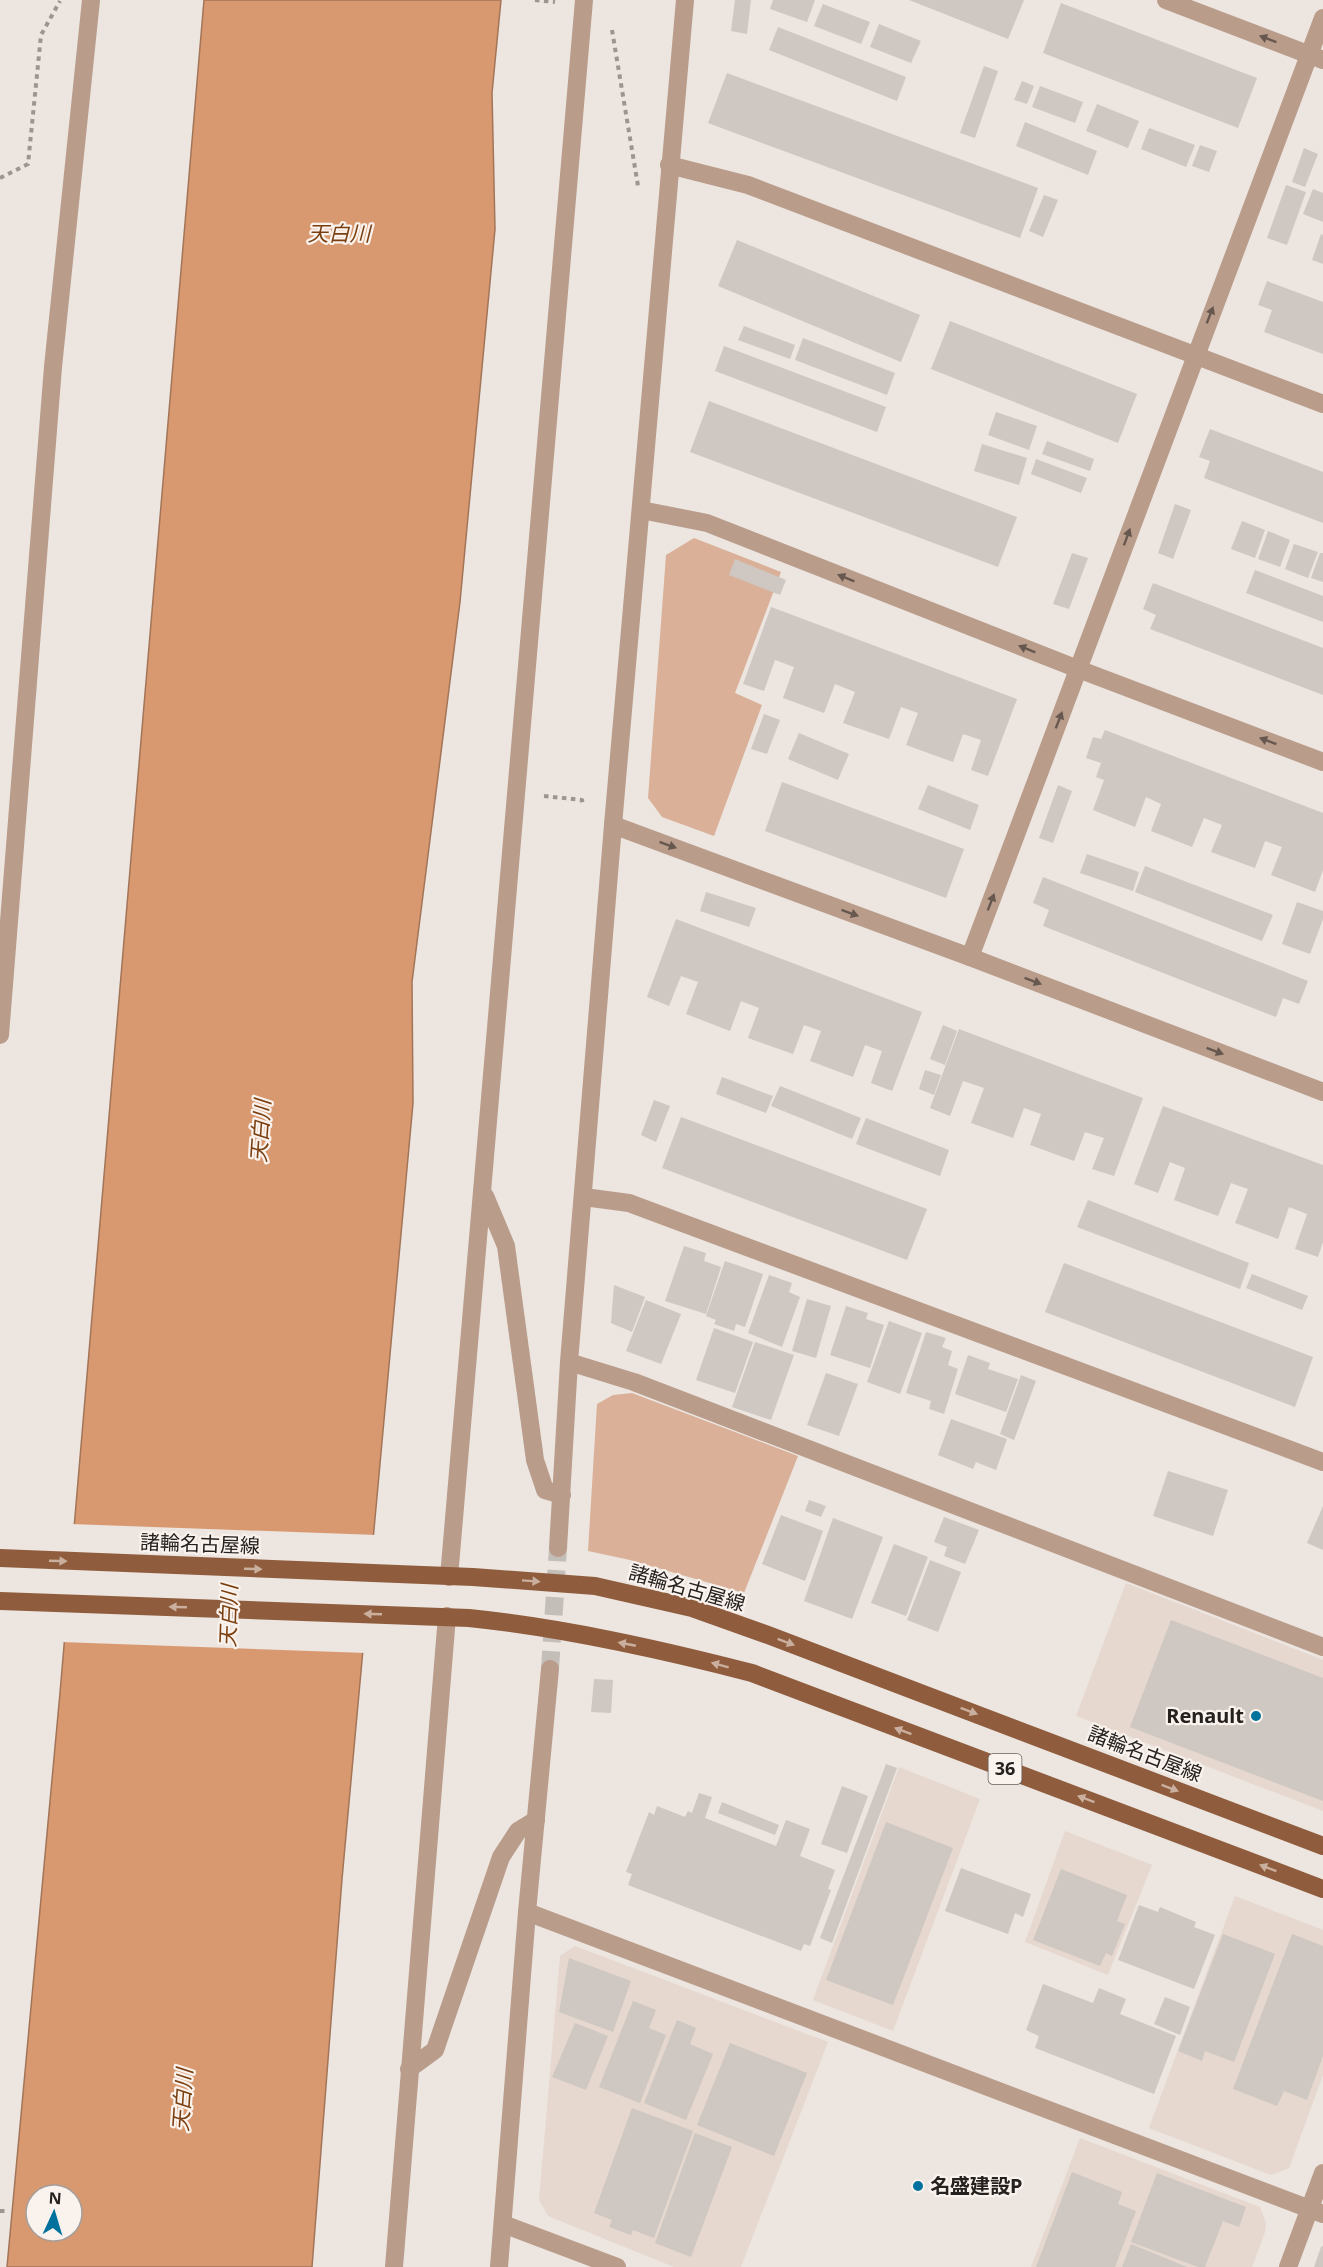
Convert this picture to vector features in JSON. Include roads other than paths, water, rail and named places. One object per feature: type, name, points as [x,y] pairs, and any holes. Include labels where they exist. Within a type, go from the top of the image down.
[{"type":"main road","name":"諸輪名古屋線","points":[[0,1558],[442,1576],[595,1586],[692,1608],[1323,1846]]},
{"type":"main road","name":"36","points":[[0,1601],[439,1616],[528,1624],[684,1656],[752,1673],[1323,1889]]},
{"type":"street","points":[[0,1035],[53,367],[91,0]]},
{"type":"street","points":[[442,1576],[484,1194],[483,1171],[584,0]]},
{"type":"street","points":[[558,1548],[569,1362],[585,1197],[613,825],[685,0]]},
{"type":"street","points":[[1166,0],[1316,57]]},
{"type":"street","points":[[970,957],[1195,355],[1316,57],[1323,18]]},
{"type":"street","points":[[669,165],[748,185],[1323,404]]},
{"type":"street","points":[[641,510],[706,523],[1323,762]]},
{"type":"street","points":[[613,825],[970,957],[1323,1092]]},
{"type":"street","points":[[484,1194],[506,1245],[535,1460],[545,1490],[562,1496]]},
{"type":"street","points":[[585,1197],[629,1203],[1323,1462]]},
{"type":"street","points":[[569,1362],[634,1382],[1323,1647]]},
{"type":"street","points":[[394,2267],[439,1616]]},
{"type":"street","points":[[500,2267],[527,1912],[550,1669]]},
{"type":"street","points":[[409,2069],[435,2050],[501,1857],[518,1831],[536,1821]]},
{"type":"street","points":[[527,1912],[1316,2212]]},
{"type":"street","points":[[1288,2267],[1316,2212],[1323,2173]]},
{"type":"street","points":[[503,2224],[617,2267]]},
{"type":"water","name":"天白川","points":[[204,0],[501,0],[492,93],[495,229],[460,602],[412,982],[413,1103],[342,1879],[312,2267],[7,2267],[60,1693]]},
{"type":"tunnel","points":[[550,1669],[558,1548]]},
{"type":"place","name":"Renault","points":[[1256,1716]]},
{"type":"place","name":"名盛建設P","points":[[918,2186]]}]
